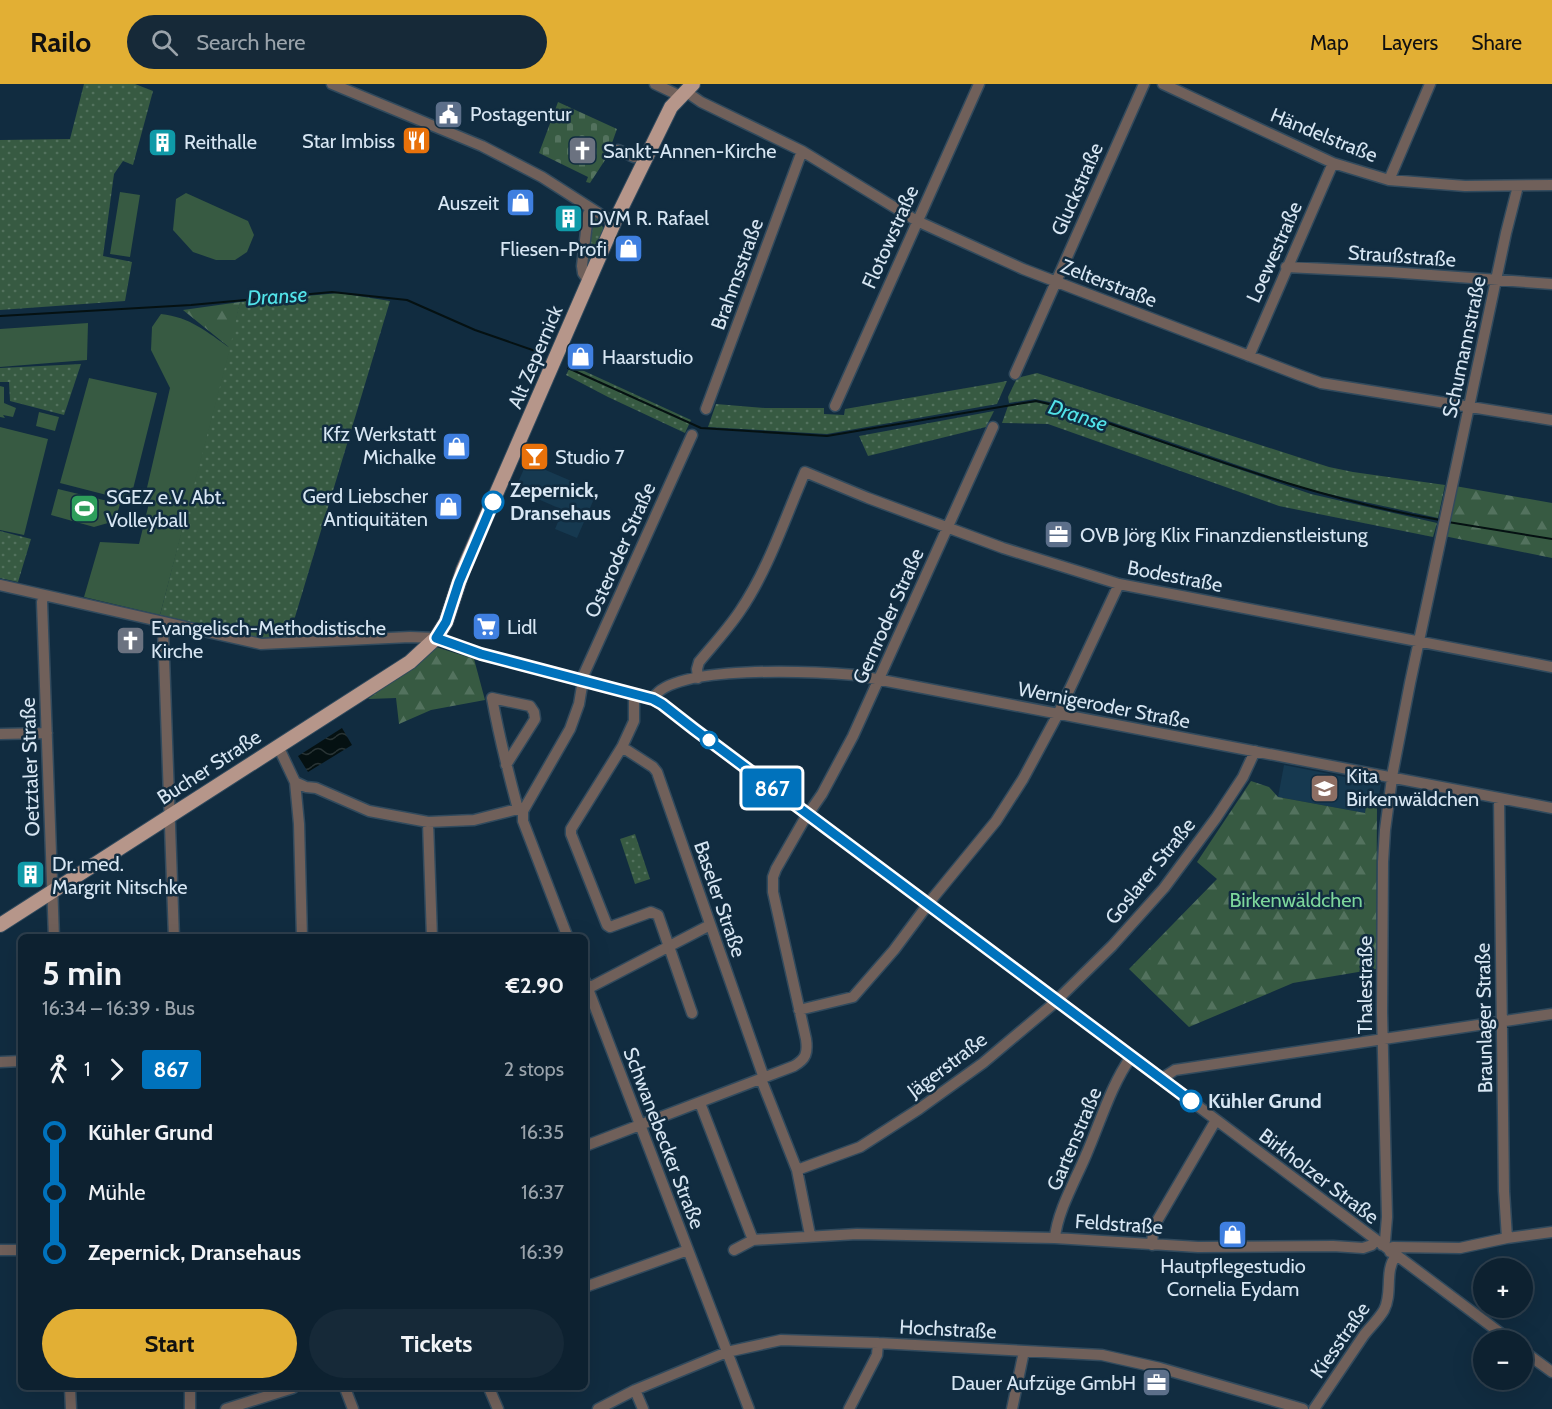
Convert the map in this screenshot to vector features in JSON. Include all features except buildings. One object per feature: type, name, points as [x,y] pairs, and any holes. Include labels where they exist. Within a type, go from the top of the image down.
[{"type":"main road","name":"Alt Zepernick","points":[[436,638],[446,622],[464,570],[614,223],[671,107],[686,90]]},
{"type":"main road","name":"Bucher Straße","points":[[0,925],[410,662],[436,638]]},
{"type":"street","points":[[332,84],[482,146],[542,177],[614,223]]},
{"type":"street","name":"Zelterstraße","points":[[656,84],[686,90],[701,102],[802,151],[917,221],[1019,267],[1249,356],[1322,383],[1552,420]]},
{"type":"street","name":"Flotowstraße","points":[[835,406],[979,84]]},
{"type":"street","name":"Gluckstraße","points":[[1015,374],[1144,84]]},
{"type":"street","name":"Händelstraße","points":[[1163,84],[1333,163],[1389,180],[1465,186],[1552,185]]},
{"type":"street","points":[[1389,180],[1430,84]]},
{"type":"street","points":[[618,150],[634,157]]},
{"type":"street","name":"Brahmsstraße","points":[[706,409],[802,151]]},
{"type":"street","name":"Loewestraße","points":[[1249,356],[1333,163]]},
{"type":"street","name":"Schumannstraße","points":[[1446,515],[1518,186]]},
{"type":"street","points":[[589,281],[583,273],[582,266],[588,214],[591,209]]},
{"type":"street","name":"Straußstraße","points":[[1286,267],[1552,284]]},
{"type":"street","name":"Gernroder Straße","points":[[763,1078],[794,1066],[803,1061],[807,1055],[800,1010],[772,884],[776,869],[842,758],[993,427]]},
{"type":"street","name":"Osteroder Straße","points":[[521,810],[570,729],[579,704],[583,681],[692,435]]},
{"type":"street","name":"Bodestraße","points":[[698,678],[699,662],[739,613],[752,590],[776,542],[805,472],[1029,558],[1119,584],[1552,667]]},
{"type":"street","name":"Thalestraße","points":[[1386,1248],[1384,1240],[1387,1217],[1382,1038],[1383,862],[1392,777],[1446,515]]},
{"type":"street","points":[[800,1010],[854,996],[894,950],[928,904],[996,821],[1023,779],[1058,714],[1119,584]]},
{"type":"street","name":"Birkholzer Straße","points":[[0,585],[261,644],[410,637],[436,638],[481,654],[653,699],[1496,1330]]},
{"type":"street","name":"Oetztaler Straße","points":[[44,595],[42,602],[54,934]]},
{"type":"street","points":[[165,623],[174,934]]},
{"type":"street","name":"Wernigeroder Straße","points":[[653,699],[663,687],[698,678],[746,672],[830,673],[879,680],[1552,808]]},
{"type":"street","points":[[634,694],[634,721],[622,747],[571,829],[571,834],[606,926],[610,927],[651,912],[655,913],[662,923],[692,1013]]},
{"type":"street","points":[[506,765],[535,719],[534,712],[530,706],[492,698],[500,742],[506,765],[521,810],[523,821],[566,934]]},
{"type":"street","points":[[0,734],[47,733]]},
{"type":"street","points":[[278,746],[295,782],[299,824],[302,934]]},
{"type":"street","name":"Baseler Straße","points":[[622,747],[657,772],[797,1170],[810,1235]]},
{"type":"street","name":"Goslarer Straße","points":[[1057,1001],[1135,921],[1171,879],[1229,800],[1254,758],[1255,751]]},
{"type":"street","points":[[295,782],[316,788],[369,811],[428,822],[474,820],[521,810]]},
{"type":"street","name":"Braunlager Straße","points":[[1499,798],[1507,1238]]},
{"type":"street","points":[[428,822],[432,934]]},
{"type":"street","points":[[588,986],[710,925]]},
{"type":"street","name":"Schwanebecker Straße","points":[[588,992],[749,1409]]},
{"type":"street","name":"Jägerstraße","points":[[797,1170],[857,1149],[936,1098],[1057,1001]]},
{"type":"street","points":[[1161,1079],[1175,1070],[1552,1014]]},
{"type":"street","name":"Gartenstraße","points":[[1055,1238],[1056,1227],[1079,1171],[1113,1092],[1131,1057]]},
{"type":"street","points":[[0,1062],[18,1061]]},
{"type":"street","points":[[588,1145],[763,1078]]},
{"type":"street","points":[[700,1103],[753,1240],[734,1250]]},
{"type":"street","points":[[1152,1245],[1157,1221],[1216,1120]]},
{"type":"street","name":"Feldstraße","points":[[753,1240],[801,1239],[810,1235],[860,1234],[1055,1238],[1152,1245],[1363,1248],[1372,1245],[1386,1248],[1460,1248],[1552,1232]]},
{"type":"street","name":"Kiesstraße","points":[[1314,1409],[1366,1332],[1384,1311],[1389,1298],[1392,1260],[1386,1248]]},
{"type":"street","points":[[0,1250],[18,1250]]},
{"type":"street","points":[[588,1286],[688,1250]]},
{"type":"street","name":"Hochstraße","points":[[598,1409],[635,1390],[727,1353],[781,1340],[1102,1355],[1129,1359],[1303,1409]]},
{"type":"street","points":[[849,1409],[878,1355],[878,1343]]},
{"type":"street","points":[[1011,1409],[1024,1351]]},
{"type":"street","points":[[1533,1358],[1552,1372]]},
{"type":"street","points":[[70,1390],[70,1409]]},
{"type":"street","points":[[190,1390],[190,1409]]},
{"type":"street","points":[[226,1409],[287,1390]]},
{"type":"street","points":[[346,1390],[353,1409]]},
{"type":"street","points":[[490,1390],[498,1409]]},
{"type":"street","points":[[635,1390],[643,1409]]},
{"type":"shaded area","points":[[527,462],[597,492],[577,538],[555,529],[563,510],[515,489]]},
{"type":"shaded area","points":[[1284,765],[1381,784],[1377,807],[1366,806],[1365,813],[1278,797]]},
{"type":"green space","points":[[84,84],[135,84],[153,91],[133,165],[123,161],[114,174],[103,256],[132,262],[125,301],[0,310],[0,140],[70,139]]},
{"type":"green space","points":[[558,102],[617,129],[607,157],[590,183],[586,182],[588,177],[539,153]]},
{"type":"green space","points":[[120,192],[140,195],[130,257],[110,254]]},
{"type":"green space","points":[[186,193],[248,221],[254,235],[247,252],[235,260],[216,260],[193,252],[173,230],[176,199]]},
{"type":"green space","points":[[593,217],[600,221],[604,230],[588,272],[586,267]]},
{"type":"green space","points":[[339,293],[390,301],[289,637],[259,638],[160,615],[240,302]]},
{"type":"green space","points":[[240,302],[230,348],[183,310]]},
{"type":"green space","points":[[161,314],[190,322],[230,348],[160,615],[84,597],[100,542],[139,544],[151,495],[146,492],[170,388],[151,350],[152,327]]},
{"type":"green space","points":[[88,323],[87,360],[0,367],[0,329]]},
{"type":"green space","points":[[81,364],[64,415],[10,401],[9,382],[0,382],[0,368]]},
{"type":"green space","points":[[571,365],[691,420],[685,433],[566,375]]},
{"type":"green space","points":[[1037,373],[1329,467],[1445,485],[1438,518],[1310,490],[1059,404],[1035,399],[1009,403],[1008,397],[1017,378]]},
{"type":"green space","points":[[89,378],[157,393],[130,501],[60,483]]},
{"type":"green space","points":[[1007,381],[997,404],[827,434],[708,427],[716,404],[765,408],[824,408],[824,414],[844,415],[845,409]]},
{"type":"green space","points":[[0,386],[4,387],[4,403],[16,408],[13,417],[3,415],[5,418],[0,417]]},
{"type":"green space","points":[[1036,402],[1058,407],[1311,494],[1437,523],[1433,537],[1279,506],[1048,424],[1002,423],[1008,406]]},
{"type":"green space","points":[[994,411],[986,427],[868,456],[859,436]]},
{"type":"green space","points":[[39,412],[59,417],[55,431],[36,426]]},
{"type":"green space","points":[[0,427],[48,439],[24,535],[0,530]]},
{"type":"green space","points":[[1455,486],[1552,503],[1552,558],[1444,536]]},
{"type":"green space","name":"SGEZ e.V. Abt. Volleyball","points":[[58,489],[120,504],[115,521],[94,527],[51,515]]},
{"type":"green space","points":[[0,531],[31,539],[18,582],[0,578]]},
{"type":"green space","points":[[436,647],[474,659],[485,700],[431,710],[399,724],[396,698],[368,699]]},
{"type":"green space","name":"Birkenwäldchen","points":[[1251,781],[1269,787],[1278,797],[1365,813],[1366,806],[1377,807],[1376,969],[1293,983],[1189,1027],[1129,969],[1217,879],[1197,862]]},
{"type":"green space","points":[[635,834],[650,879],[635,884],[620,839]]},
{"type":"water","points":[[342,728],[352,745],[308,772],[298,756]]},
{"type":"waterway","name":"Dranse","points":[[0,316],[191,305],[332,292],[407,300],[475,330],[544,354]]},
{"type":"waterway","name":"Dranse","points":[[568,368],[701,428],[827,436],[1036,401],[1058,406],[1295,485],[1391,511],[1440,520]]},
{"type":"waterway","name":"Dranse","points":[[1448,522],[1552,539]]},
{"type":"bus line","name":"867","points":[[493,502],[459,582],[446,622],[436,638],[481,654],[653,699],[662,704],[1191,1101]]},
{"type":"place","name":"Postagentur","points":[[449,114]]},
{"type":"place","name":"Star Imbiss","points":[[416,141]]},
{"type":"place","name":"Reithalle","points":[[163,142]]},
{"type":"place","name":"Sankt-Annen-Kirche","points":[[582,151]]},
{"type":"place","name":"Auszeit","points":[[520,203]]},
{"type":"place","name":"DVM R. Rafael","points":[[568,218]]},
{"type":"place","name":"Fliesen-Profi","points":[[628,249]]},
{"type":"place","name":"Haarstudio","points":[[581,357]]},
{"type":"place","name":"Kfz Werkstatt Michalke","points":[[457,446]]},
{"type":"place","name":"Studio 7","points":[[534,457]]},
{"type":"place","name":"Zepernick, Dransehaus","points":[[493,502]]},
{"type":"place","name":"Gerd Liebscher Antiquitäten","points":[[449,507]]},
{"type":"place","name":"SGEZ e.V. Abt. Volleyball","points":[[85,509]]},
{"type":"place","name":"OVB Jörg Klix Finanzdienstleistung","points":[[1059,535]]},
{"type":"place","name":"Lidl","points":[[486,627]]},
{"type":"place","name":"Evangelisch-Methodistische Kirche","points":[[130,640]]},
{"type":"place","name":"Kita Birkenwäldchen","points":[[1325,788]]},
{"type":"place","name":"Dr. med. Margrit Nitschke","points":[[31,875]]},
{"type":"place","name":"Kühler Grund","points":[[1191,1101]]},
{"type":"place","name":"Hautpflegestudio Cornelia Eydam","points":[[1233,1235]]},
{"type":"place","name":"Dauer Aufzüge GmbH","points":[[1157,1383]]}]
